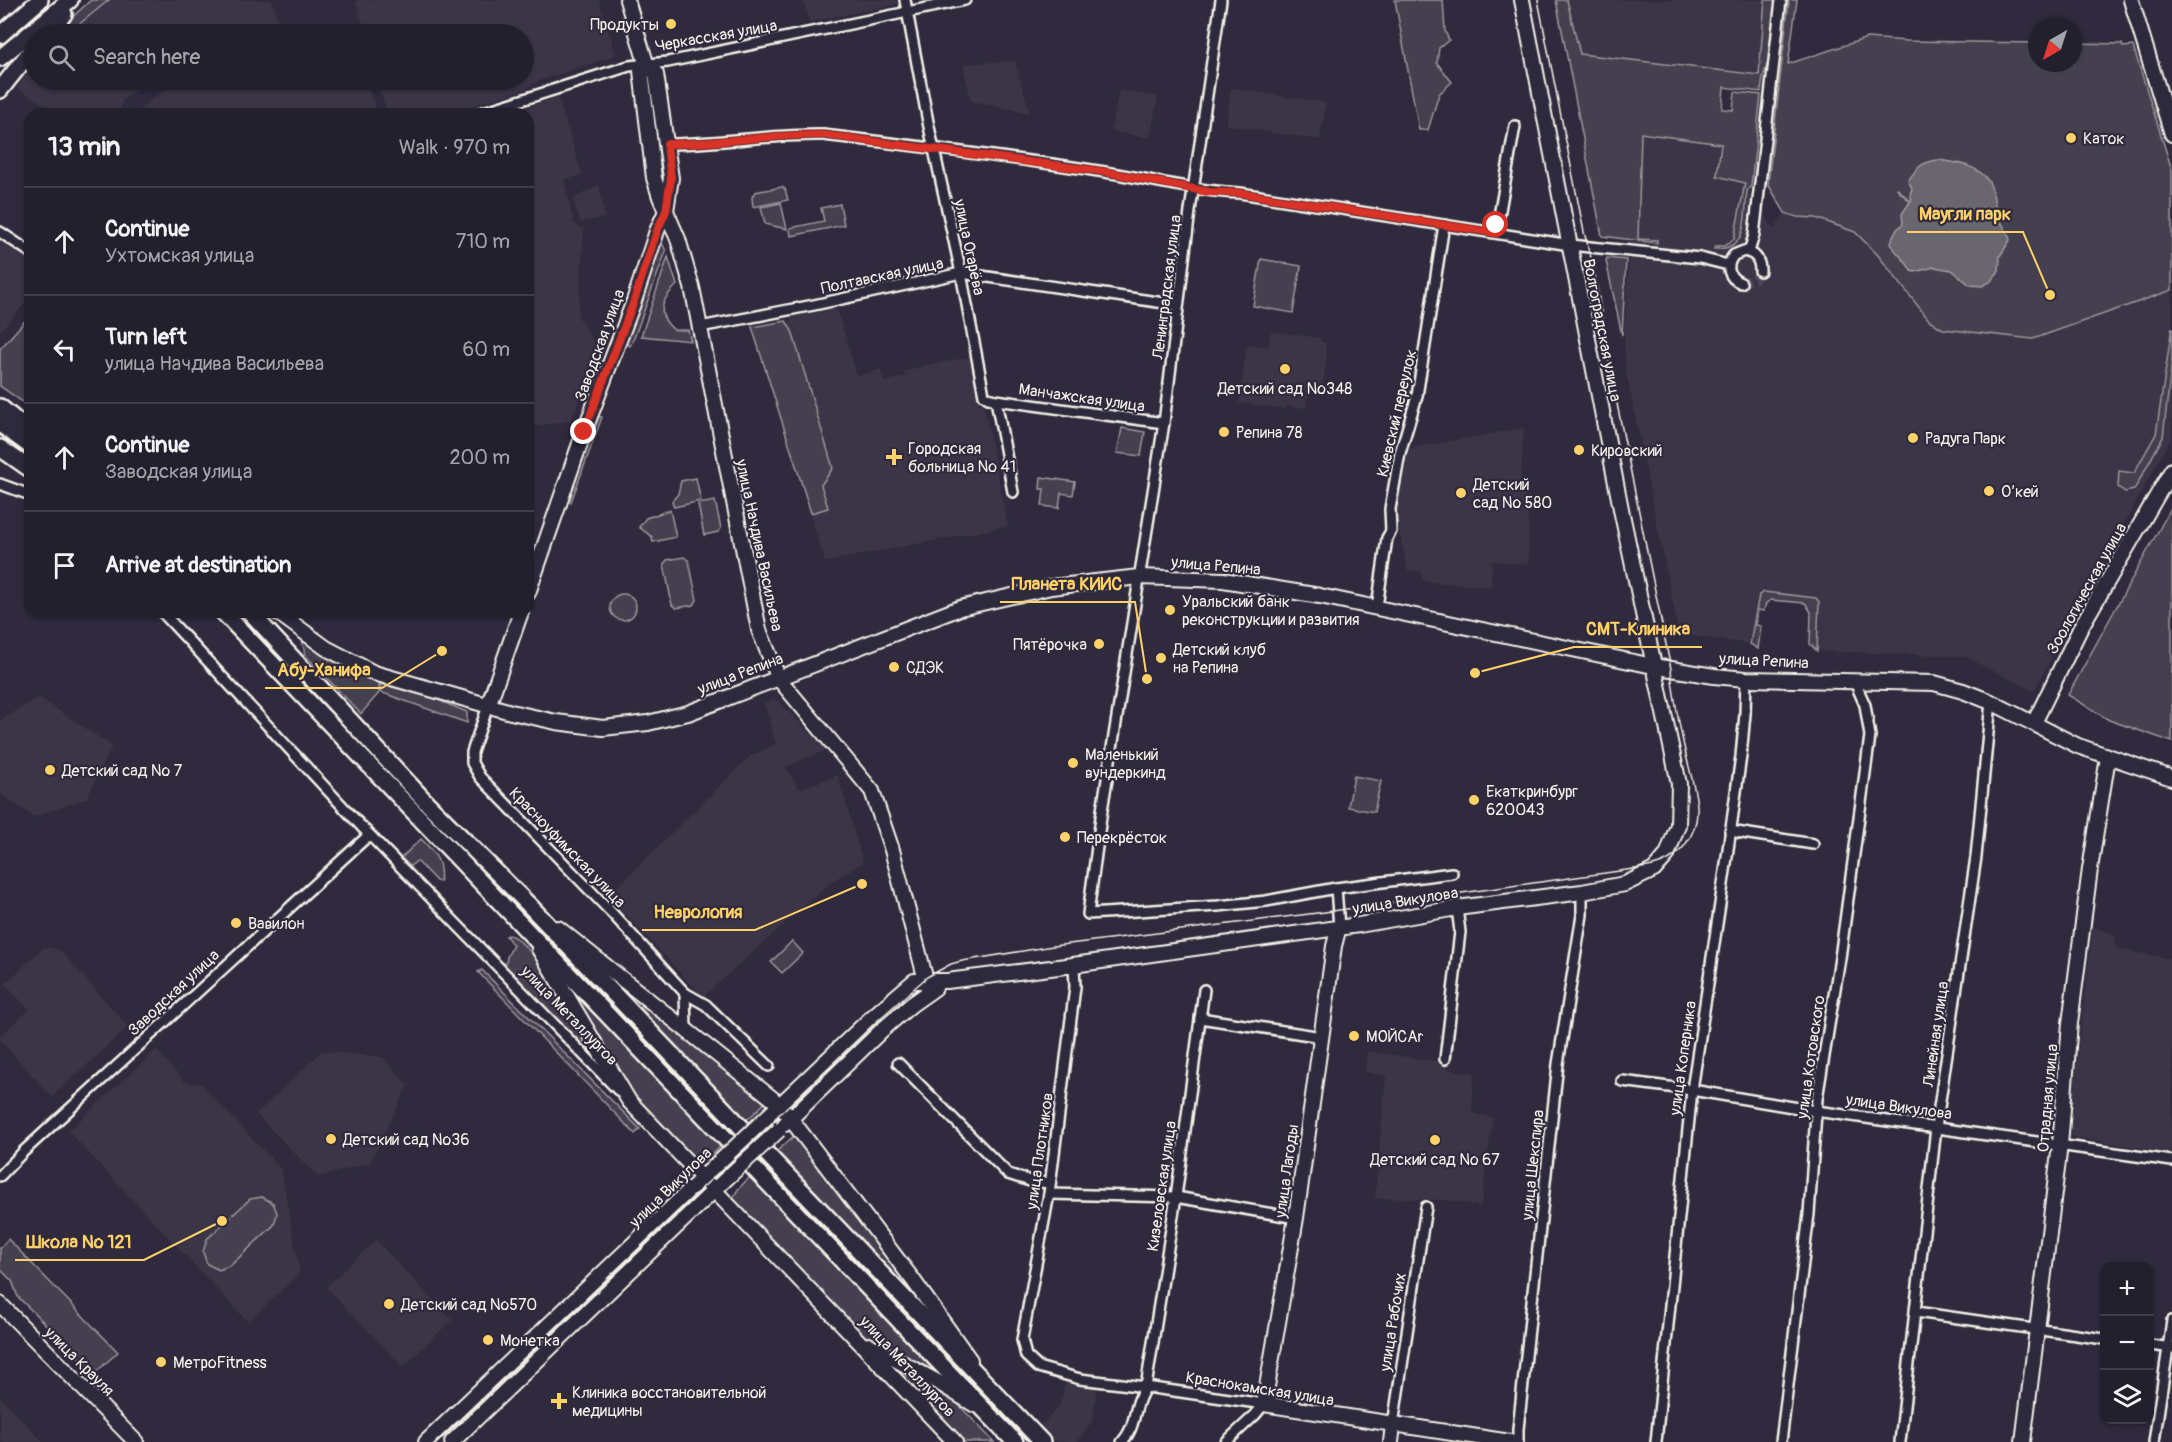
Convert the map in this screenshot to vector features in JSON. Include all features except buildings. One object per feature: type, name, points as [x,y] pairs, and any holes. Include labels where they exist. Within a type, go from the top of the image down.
[{"type":"main road","points":[[0,34],[40,0]]},
{"type":"main road","points":[[54,24],[72,0]]},
{"type":"main road","points":[[42,24],[72,0]]},
{"type":"main road","points":[[0,58],[24,39]]},
{"type":"main road","points":[[0,90],[24,60]]},
{"type":"main road","points":[[0,407],[24,427]]},
{"type":"main road","points":[[0,424],[24,442]]},
{"type":"main road","points":[[0,448],[24,465]]},
{"type":"main road","points":[[0,462],[24,472]]},
{"type":"main road","name":"улица Металлургов","points":[[229,618],[1015,1442]]},
{"type":"main road","points":[[256,618],[425,801],[529,905],[1042,1442]]},
{"type":"street","name":"улица Начдива Васильева","points":[[627,0],[646,63],[656,74],[671,178],[666,211]]},
{"type":"street","name":"улица Огарёва","points":[[905,0],[984,395],[996,400],[1013,492]]},
{"type":"street","name":"Черкасская улица","points":[[496,108],[607,72],[646,63],[668,62],[965,0]]},
{"type":"street","name":"Ленинградская улица","points":[[1221,0],[1193,189],[1164,423],[1099,828],[1088,914],[1266,901],[1336,888]]},
{"type":"street","name":"Волгоградская улица","points":[[1522,0],[1653,666]]},
{"type":"street","points":[[1749,252],[1754,235],[1781,0]]},
{"type":"street","points":[[2131,0],[2172,134]]},
{"type":"street","name":"улица Начдива Васильева","points":[[646,63],[641,71],[654,178],[678,239],[692,287],[759,630],[779,679],[872,791],[892,850],[927,986]]},
{"type":"street","points":[[1496,233],[1515,126]]},
{"type":"street","points":[[667,144],[795,134],[824,135],[1107,172],[1193,189],[1240,193],[1570,245],[1700,258],[1728,265]]},
{"type":"street","name":"Заводская улица","points":[[534,576],[584,432],[666,211]]},
{"type":"street","name":"Киевский переулок","points":[[1377,607],[1387,538],[1391,531],[1390,509],[1400,453],[1417,396],[1444,225]]},
{"type":"street","points":[[0,232],[24,248]]},
{"type":"street","points":[[1741,283],[1731,277],[1728,265],[1738,252],[1749,252],[1758,259],[1760,271]]},
{"type":"street","name":"Полтавская улица","points":[[700,327],[961,273],[1178,305]]},
{"type":"street","name":"Манчажская улица","points":[[996,400],[1164,423]]},
{"type":"street","name":"Зоологическая улица","points":[[2034,723],[2082,625],[2172,470]]},
{"type":"street","points":[[0,484],[24,493]]},
{"type":"street","name":"улица Репина","points":[[285,618],[326,648],[374,673],[556,722],[603,728],[670,719],[960,608],[1051,587],[1139,577],[1223,580],[1377,607],[1653,666],[1746,679],[1934,683],[1991,702],[2078,746],[2172,778]]},
{"type":"street","name":"улица Металлургов","points":[[168,618],[369,835],[629,1101],[955,1442]]},
{"type":"street","points":[[488,705],[519,618]]},
{"type":"street","name":"улица Викулова","points":[[452,1442],[927,986],[947,981],[1582,892],[1625,884],[1647,874],[1660,865],[1667,855],[1676,835],[1680,803],[1679,784],[1653,666]]},
{"type":"street","name":"улица Коперника","points":[[1656,1442],[1692,1090],[1730,831],[1745,714],[1746,679]]},
{"type":"street","name":"улица Котовского","points":[[1781,1442],[1809,1214],[1816,1111],[1840,958],[1870,736],[1865,705],[1854,680]]},
{"type":"street","name":"Линейная улица","points":[[1900,1442],[1936,1128],[1976,857],[1991,702]]},
{"type":"street","name":"Красноуфимская улица","points":[[488,705],[472,752],[472,763],[480,777],[610,911],[685,993],[706,1005],[769,1066]]},
{"type":"street","name":"Отрадная улица","points":[[2023,1442],[2060,1144],[2070,1023],[2108,757]]},
{"type":"street","points":[[1730,831],[1813,844]]},
{"type":"street","name":"Заводская улица","points":[[0,1176],[32,1143],[369,835]]},
{"type":"street","points":[[1336,888],[1452,873]]},
{"type":"street","name":"улица Лагоды","points":[[1264,1404],[1296,1218],[1334,946],[1339,927],[1336,888]]},
{"type":"street","name":"улица Шекспира","points":[[1518,1442],[1558,1064],[1582,915],[1582,892]]},
{"type":"street","points":[[529,905],[686,1030],[791,1118],[991,1388]]},
{"type":"street","points":[[1445,1059],[1460,932],[1457,908]]},
{"type":"street","points":[[528,929],[629,1101]]},
{"type":"street","name":"улица Плотников","points":[[1022,1340],[1049,1194],[1075,987],[1074,965]]},
{"type":"street","name":"улица Викулова","points":[[426,1442],[871,1018],[914,981],[927,986]]},
{"type":"street","name":"Кизеловская улица","points":[[1122,1442],[1131,1432],[1139,1396],[1146,1387],[1176,1197],[1204,990]]},
{"type":"street","points":[[685,993],[686,1030]]},
{"type":"street","points":[[1200,1018],[1322,1038]]},
{"type":"street","points":[[898,1063],[1008,1174],[1030,1181],[1050,1183]]},
{"type":"street","name":"улица Викулова","points":[[1622,1081],[2172,1161]]},
{"type":"street","points":[[1049,1194],[1176,1197],[1296,1218]]},
{"type":"street","name":"улица Рабочих","points":[[1391,1442],[1426,1206]]},
{"type":"street","name":"улица Крауля","points":[[0,1304],[136,1442]]},
{"type":"street","points":[[1916,1312],[2100,1338]]},
{"type":"street","points":[[2154,1442],[2170,1348],[2172,1321]]},
{"type":"street","points":[[859,1340],[942,1384],[986,1411]]},
{"type":"street","name":"Краснокамская улица","points":[[1022,1340],[1026,1356],[1038,1367],[1080,1379],[1264,1404],[1510,1442]]},
{"type":"street","points":[[2154,1346],[2170,1348]]},
{"type":"street","points":[[1226,1442],[1264,1404]]},
{"type":"shaded area","points":[[91,0],[109,0],[79,24],[65,24]]},
{"type":"shaded area","points":[[111,0],[272,0],[279,24],[81,24]]},
{"type":"shaded area","points":[[358,0],[599,0],[616,55],[534,83],[534,24],[363,24],[356,3]]},
{"type":"shaded area","points":[[803,0],[897,0],[897,4],[810,22]]},
{"type":"shaded area","points":[[1395,0],[1443,0],[1445,31],[1449,40],[1439,48],[1437,63],[1452,82],[1439,94],[1428,130],[1419,130]]},
{"type":"shaded area","points":[[1556,0],[1567,0],[1580,54],[1759,75],[1765,0],[1776,0],[1769,59],[1761,92],[1724,87],[1722,109],[1733,110],[1735,92],[1761,95],[1745,221],[1743,230],[1734,244],[1726,248],[1714,249],[1715,246],[1724,246],[1734,239],[1745,183],[1717,176],[1721,144],[1641,133],[1638,239],[1657,240],[1657,243],[1602,236]]},
{"type":"shaded area","points":[[1567,0],[1765,0],[1759,75],[1579,54]]},
{"type":"shaded area","points":[[1789,0],[1797,0],[1788,64],[1867,38],[2028,43],[2028,72],[2082,72],[2082,43],[2133,46],[2172,170],[2172,290],[2033,339],[1943,329],[1929,320],[1877,254],[1855,232],[1816,218],[1797,217],[1785,213],[1768,184]]},
{"type":"shaded area","points":[[1015,61],[1030,113],[971,101],[963,64]]},
{"type":"shaded area","points":[[24,71],[24,90],[136,90],[122,101],[121,108],[50,108],[17,88],[21,81],[19,75]]},
{"type":"shaded area","points":[[1231,88],[1326,103],[1320,140],[1226,125]]},
{"type":"shaded area","points":[[164,90],[370,90],[376,108],[141,108]]},
{"type":"shaded area","points":[[380,90],[522,90],[467,108],[386,108]]},
{"type":"shaded area","points":[[1119,90],[1158,97],[1150,138],[1111,131]]},
{"type":"shaded area","points":[[558,97],[582,175],[564,180],[574,224],[584,229],[578,316],[598,348],[571,421],[534,426],[534,108],[527,108]]},
{"type":"shaded area","name":"Радуга Парк","points":[[1637,129],[1753,143],[1747,189],[1774,229],[1785,213],[1797,217],[1816,218],[1855,232],[1943,329],[2033,339],[2172,290],[2172,436],[2034,691],[1963,656],[1817,651],[1819,602],[1764,592],[1759,596],[1750,644],[1692,636],[1678,629],[1626,372],[1624,337]]},
{"type":"shaded area","points":[[1938,160],[1966,165],[1985,176],[1991,186],[1999,218],[2009,237],[2010,240],[2000,256],[1999,271],[1990,282],[1982,286],[1970,285],[1952,270],[1934,267],[1911,271],[1891,244],[1895,232],[1903,224],[1902,214],[1912,199],[1910,195],[1912,188],[1908,181],[1920,166]]},
{"type":"shaded area","points":[[599,185],[605,218],[580,222],[573,199]]},
{"type":"shaded area","points":[[782,187],[785,189],[788,200],[753,207],[752,197],[755,192]]},
{"type":"shaded area","points":[[781,203],[787,229],[765,224],[761,207]]},
{"type":"shaded area","points":[[840,204],[844,225],[791,236],[790,228],[824,221],[821,208]]},
{"type":"shaded area","points":[[0,238],[24,256],[24,305],[0,331]]},
{"type":"shaded area","points":[[660,239],[666,251],[630,346],[624,342]]},
{"type":"shaded area","points":[[668,257],[677,285],[667,296],[662,313],[674,330],[688,330],[691,341],[641,336]]},
{"type":"shaded area","points":[[1607,258],[1626,260],[1622,335],[1606,261]]},
{"type":"shaded area","points":[[1261,259],[1301,266],[1293,313],[1253,306]]},
{"type":"shaded area","name":"Городская больница № 41","points":[[837,309],[857,376],[881,369],[884,382],[905,376],[904,372],[918,367],[971,357],[979,404],[984,405],[1008,526],[825,562],[752,327],[790,321],[793,316]]},
{"type":"shaded area","points":[[786,321],[792,331],[833,468],[821,485],[828,508],[811,513],[752,327]]},
{"type":"shaded area","points":[[24,322],[24,403],[0,386],[0,349]]},
{"type":"shaded area","points":[[2172,327],[2172,360],[2163,437],[2134,490],[2125,492],[2118,487],[2119,471],[2134,473],[2156,434]]},
{"type":"shaded area","name":"Детский сад №348","points":[[1271,331],[1321,338],[1320,342],[1326,343],[1323,386],[1310,385],[1306,408],[1287,406],[1286,409],[1239,403],[1247,344],[1268,347]]},
{"type":"shaded area","points":[[597,416],[602,417],[571,502],[568,501]]},
{"type":"shaded area","points":[[1122,428],[1145,432],[1141,456],[1117,453]]},
{"type":"shaded area","name":"Детский сад № 580","points":[[1524,428],[1521,476],[1528,515],[1529,564],[1492,561],[1491,587],[1423,581],[1421,571],[1408,571],[1394,510],[1406,449]]},
{"type":"shaded area","points":[[1041,477],[1075,482],[1073,495],[1061,493],[1059,508],[1042,506],[1044,489],[1040,489]]},
{"type":"shaded area","points":[[696,478],[701,501],[674,507],[672,501],[678,494],[681,481]]},
{"type":"shaded area","points":[[715,501],[721,528],[718,532],[704,535],[698,504]]},
{"type":"shaded area","points":[[2172,506],[2172,742],[2109,720],[2068,695]]},
{"type":"shaded area","points":[[670,510],[676,537],[653,542],[652,537],[639,527],[646,518]]},
{"type":"shaded area","points":[[684,557],[689,561],[697,600],[694,605],[676,608],[672,605],[664,564],[667,560]]},
{"type":"shaded area","points":[[1764,592],[1816,598],[1819,602],[1817,651],[1810,644],[1811,612],[1805,603],[1771,600],[1766,603],[1764,611],[1758,610],[1756,625],[1761,626],[1758,649],[1750,644],[1759,595]]},
{"type":"shaded area","points":[[623,594],[633,597],[636,607],[633,617],[623,620],[613,617],[610,607],[613,597]]},
{"type":"shaded area","points":[[302,640],[379,684],[379,693],[361,714],[305,655]]},
{"type":"shaded area","points":[[381,684],[433,698],[467,712],[467,723],[380,692]]},
{"type":"shaded area","name":"Детский сад № 7","points":[[38,697],[112,746],[87,798],[34,817],[0,794],[0,721]]},
{"type":"shaded area","points":[[774,699],[827,750],[785,767],[799,789],[838,775],[863,862],[831,882],[703,997],[608,896],[750,756],[776,744],[764,703]]},
{"type":"shaded area","points":[[1354,776],[1381,781],[1374,812],[1348,807]]},
{"type":"shaded area","points":[[421,839],[437,858],[441,875],[440,882],[436,881],[417,861],[410,866],[401,858]]},
{"type":"shaded area","points":[[2093,927],[2114,934],[2117,949],[2172,959],[2172,1153],[2068,1136]]},
{"type":"shaded area","points":[[509,935],[533,955],[548,974],[608,1074],[505,968],[513,945],[506,936]]},
{"type":"shaded area","points":[[792,941],[803,953],[782,973],[771,962]]},
{"type":"shaded area","points":[[44,947],[60,950],[128,1027],[52,1097],[0,1040],[0,1036],[29,1010],[5,984]]},
{"type":"shaded area","points":[[584,953],[767,1101],[746,1121]]},
{"type":"shaded area","points":[[482,970],[640,1129],[635,1134],[478,972]]},
{"type":"shaded area","points":[[559,977],[721,1146],[708,1159],[700,1160],[696,1164],[641,1107]]},
{"type":"shaded area","points":[[156,1050],[185,1082],[201,1084],[281,1169],[300,1273],[248,1322],[68,1131]]},
{"type":"shaded area","name":"Детский сад №36","points":[[322,1051],[383,1057],[408,1085],[370,1163],[318,1177],[256,1114]]},
{"type":"shaded area","name":"Детский сад № 67","points":[[1367,1051],[1447,1063],[1447,1069],[1474,1073],[1472,1113],[1493,1118],[1481,1206],[1445,1200],[1375,1198],[1386,1076],[1365,1072]]},
{"type":"shaded area","points":[[795,1135],[798,1137],[951,1337],[775,1153]]},
{"type":"shaded area","points":[[750,1177],[945,1381],[862,1336],[732,1199]]},
{"type":"shaded area","points":[[262,1197],[273,1203],[277,1213],[274,1225],[231,1265],[219,1270],[207,1264],[203,1252],[207,1239],[250,1199]]},
{"type":"shaded area","points":[[8,1239],[118,1352],[95,1373],[18,1297],[12,1281],[0,1269],[0,1248]]},
{"type":"shaded area","name":"Детский сад №570","points":[[376,1240],[452,1320],[403,1367],[326,1287]]},
{"type":"shaded area","points":[[881,1360],[956,1402],[994,1442],[959,1442]]},
{"type":"shaded area","points":[[1066,1380],[1097,1387],[1093,1420],[1077,1442],[1056,1442],[1041,1425],[1060,1405]]},
{"type":"shaded area","points":[[0,1397],[43,1442],[0,1442]]},
{"type":"waterway","points":[[1897,189],[1910,201]]},
{"type":"tunnel","points":[[1741,283],[1755,279],[1760,271]]},
{"type":"tram line","points":[[436,1442],[876,1022],[927,977],[951,964],[1053,946],[1325,912],[1648,867],[1669,860],[1684,846],[1690,837],[1697,816],[1696,798],[1678,720],[1671,669],[1613,384],[1594,269],[1584,232],[1538,0]]},
{"type":"place","name":"Продукты","points":[[671,24]]},
{"type":"place","name":"Каток","points":[[2071,138]]},
{"type":"place","name":"Маугли парк","points":[[2050,295]]},
{"type":"place","name":"Детский сад №348","points":[[1285,369]]},
{"type":"place","name":"Репина 78","points":[[1224,432]]},
{"type":"place","name":"Радуга Парк","points":[[1913,438]]},
{"type":"place","name":"Кировский","points":[[1579,450]]},
{"type":"place","name":"Городская больница № 41","points":[[894,457]]},
{"type":"place","name":"О’кей","points":[[1989,491]]},
{"type":"place","name":"Детский сад № 580","points":[[1461,493]]},
{"type":"place","name":"Уральский банк реконструкции и развития","points":[[1170,610]]},
{"type":"place","name":"Пятёрочка","points":[[1099,644]]},
{"type":"place","name":"Абу-Ханифа","points":[[442,651]]},
{"type":"place","name":"Детский клуб на Репина","points":[[1161,658]]},
{"type":"place","name":"СДЭК","points":[[894,667]]},
{"type":"place","name":"СМТ-Клиника","points":[[1475,673]]},
{"type":"place","name":"Планета КИИС","points":[[1147,679]]},
{"type":"place","name":"Маленький вундеркинд","points":[[1073,763]]},
{"type":"place","name":"Детский сад № 7","points":[[50,770]]},
{"type":"place","name":"Екаткринбург 620043","points":[[1474,800]]},
{"type":"place","name":"Перекрёсток","points":[[1065,837]]},
{"type":"place","name":"Неврология","points":[[862,884]]},
{"type":"place","name":"Вавилон","points":[[236,923]]},
{"type":"place","name":"МОЙCAr","points":[[1354,1036]]},
{"type":"place","name":"Детский сад №36","points":[[331,1139]]},
{"type":"place","name":"Детский сад № 67","points":[[1435,1140]]},
{"type":"place","name":"Школа № 121","points":[[222,1221]]},
{"type":"place","name":"Детский сад №570","points":[[389,1304]]},
{"type":"place","name":"Монетка","points":[[488,1340]]},
{"type":"place","name":"МетроFitness","points":[[161,1362]]},
{"type":"place","name":"Клиника восстановительной медицины","points":[[559,1401]]},
{"type":"route","points":[[584,432],[666,211],[671,178],[667,144],[795,134],[824,135],[1047,163],[1209,192],[1240,193],[1496,233],[1496,225]]}]
